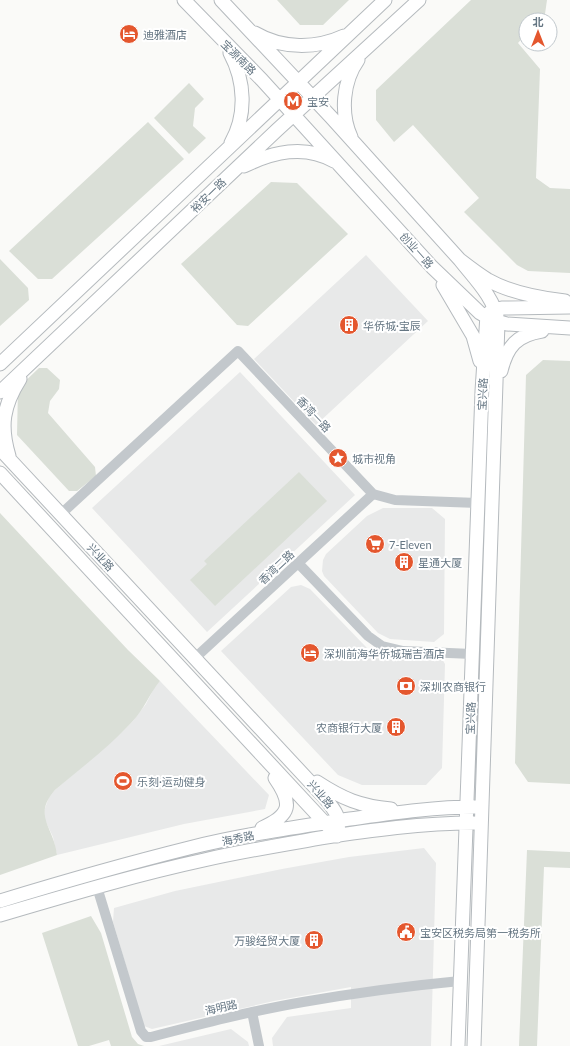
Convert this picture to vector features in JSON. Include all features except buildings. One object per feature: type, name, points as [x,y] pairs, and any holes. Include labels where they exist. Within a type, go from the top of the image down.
[{"type":"main road","name":"宝源南路","points":[[184,0],[294,115]]},
{"type":"main road","points":[[220,0],[355,144],[460,260],[488,298],[493,316],[570,307]]},
{"type":"main road","name":"裕安一路","points":[[0,364],[225,153],[385,0]]},
{"type":"main road","name":"裕安一路","points":[[0,392],[233,171],[418,0]]},
{"type":"main road","points":[[244,25],[260,36],[271,41],[295,46],[320,44],[332,41],[354,29]]},
{"type":"main road","points":[[224,43],[238,70],[242,94],[240,120],[232,142],[225,153]]},
{"type":"main road","points":[[355,144],[347,123],[345,112],[346,91],[356,63],[367,48]]},
{"type":"main road","name":"创业一路","points":[[294,115],[432,267],[471,305],[493,316],[522,326],[566,328]]},
{"type":"main road","points":[[233,171],[268,156],[288,151],[314,153],[338,163]]},
{"type":"main road","points":[[460,260],[488,280],[505,288],[536,296],[570,301]]},
{"type":"main road","points":[[432,267],[458,308],[473,336],[479,356],[482,391]]},
{"type":"main road","name":"宝兴路","points":[[474,1046],[496,390],[493,316]]},
{"type":"main road","name":"宝兴路","points":[[458,1046],[482,391],[493,316]]},
{"type":"main road","points":[[496,390],[503,360],[506,353],[514,343],[526,335],[566,328]]},
{"type":"main road","points":[[0,359],[18,348]]},
{"type":"main road","points":[[13,463],[3,441],[1,432],[2,417],[10,395],[29,365]]},
{"type":"main road","name":"兴业路","points":[[0,449],[334,809],[339,821],[337,836]]},
{"type":"main road","name":"兴业路","points":[[1,474],[337,836]]},
{"type":"main road","points":[[241,837],[278,821],[285,812],[285,794],[259,753]]},
{"type":"main road","points":[[303,774],[339,796],[355,803],[374,807],[417,811]]},
{"type":"main road","name":"海秀路","points":[[0,901],[61,882],[190,848],[241,837],[325,823],[417,811],[445,808],[482,807]]},
{"type":"main road","name":"海秀路","points":[[0,915],[97,887],[206,859],[254,849],[395,828],[445,823],[482,823]]},
{"type":"street","name":"香湾一路","points":[[61,514],[238,351],[373,494]]},
{"type":"street","points":[[373,494],[395,500],[478,503]]},
{"type":"street","name":"香湾二路","points":[[195,658],[373,494]]},
{"type":"street","points":[[298,563],[368,636],[382,646],[403,651],[472,654]]},
{"type":"street","name":"海明路","points":[[97,887],[143,1036],[151,1037],[252,1012],[330,997],[460,982]]},
{"type":"street","points":[[252,1012],[259,1046]]},
{"type":"shaded area","points":[[277,0],[349,0],[323,25],[300,25]]},
{"type":"shaded area","points":[[471,0],[547,0],[545,12],[518,12],[518,52],[526,52],[540,69],[536,178],[550,188],[570,189],[570,273],[528,271],[517,265],[464,212],[479,198],[413,125],[394,142],[376,120],[376,90]]},
{"type":"shaded area","points":[[189,83],[204,99],[195,108],[193,126],[206,138],[189,154],[154,118]]},
{"type":"shaded area","points":[[148,122],[184,159],[52,279],[38,279],[9,251]]},
{"type":"shaded area","points":[[271,182],[297,183],[348,234],[248,326],[237,325],[181,264]]},
{"type":"shaded area","points":[[366,255],[428,321],[316,425],[254,359]]},
{"type":"shaded area","points":[[0,259],[28,288],[29,300],[0,326]]},
{"type":"shaded area","points":[[543,360],[570,361],[570,784],[528,782],[515,763],[526,375]]},
{"type":"shaded area","points":[[39,368],[47,368],[60,380],[59,389],[50,401],[48,413],[95,467],[96,476],[77,491],[69,491],[17,435],[18,388]]},
{"type":"shaded area","points":[[240,372],[355,495],[207,632],[92,508]]},
{"type":"shaded area","points":[[299,472],[327,501],[215,606],[190,580],[207,564],[204,561]]},
{"type":"shaded area","points":[[383,508],[432,508],[445,519],[444,634],[434,642],[390,639],[378,633],[324,576],[322,571],[323,560],[326,554],[367,516]]},
{"type":"shaded area","points":[[0,513],[128,650],[160,681],[132,722],[104,749],[55,790],[48,799],[45,807],[46,822],[55,845],[57,855],[0,875]]},
{"type":"shaded area","points":[[301,585],[310,589],[367,648],[375,654],[390,658],[442,659],[445,664],[442,768],[426,785],[362,785],[338,775],[221,651],[291,587]]},
{"type":"shaded area","points":[[160,681],[269,795],[265,809],[184,824],[57,855],[53,837],[45,820],[44,811],[49,797],[133,721],[146,704],[154,688]]},
{"type":"shaded area","points":[[424,848],[436,863],[431,1046],[273,1046],[272,1038],[287,1017],[351,1008],[351,987],[274,1001],[152,1029],[144,1026],[113,922],[114,908],[175,891],[282,869],[349,857]]},
{"type":"shaded area","points":[[527,850],[570,852],[570,868],[544,867],[537,1046],[519,1046]]},
{"type":"shaded area","points":[[91,916],[101,933],[132,1037],[138,1044],[144,1046],[111,1046],[109,1040],[89,1046],[78,1046],[42,933]]},
{"type":"shaded area","points":[[231,1029],[248,1042],[249,1046],[159,1046]]},
{"type":"place","name":"迪雅酒店","points":[[129,34]]},
{"type":"place","name":"宝安","points":[[293,101]]},
{"type":"place","name":"华侨城·宝辰","points":[[349,325]]},
{"type":"place","name":"城市视角","points":[[338,458]]},
{"type":"place","name":"7-Eleven","points":[[375,544]]},
{"type":"place","name":"星通大厦","points":[[404,562]]},
{"type":"place","name":"深圳前海华侨城瑞吉酒店","points":[[310,653]]},
{"type":"place","name":"深圳农商银行","points":[[406,686]]},
{"type":"place","name":"农商银行大厦","points":[[396,727]]},
{"type":"place","name":"乐刻·运动健身","points":[[123,781]]},
{"type":"place","name":"宝安区税务局第一税务所","points":[[406,932]]},
{"type":"place","name":"万骏经贸大厦","points":[[314,940]]}]
